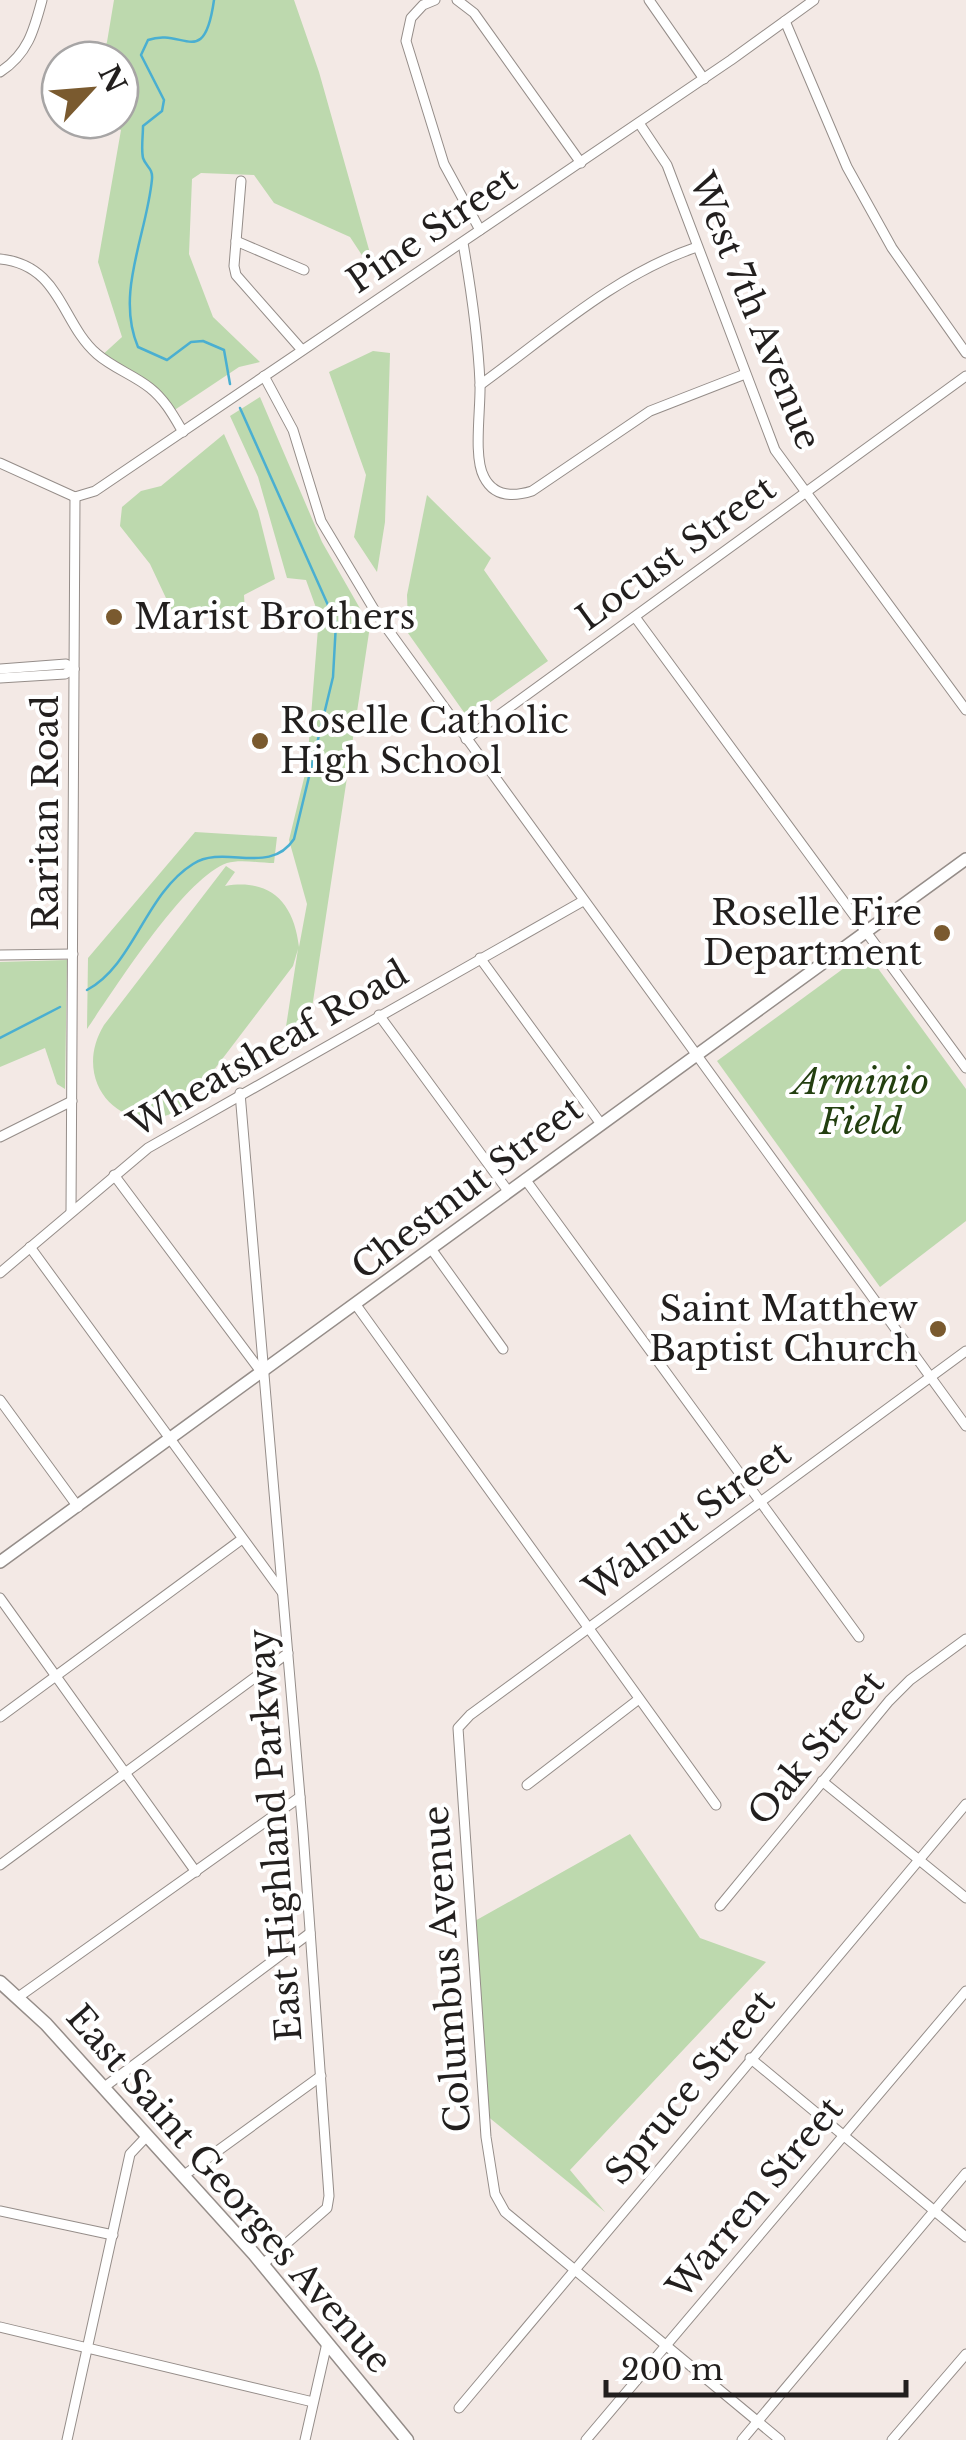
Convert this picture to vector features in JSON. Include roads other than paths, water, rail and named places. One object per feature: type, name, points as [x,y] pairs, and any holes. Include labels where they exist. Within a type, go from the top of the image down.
[{"type":"main road","name":"East Saint Georges Avenue","points":[[0,1982],[103,2088],[263,2264],[407,2440]]},
{"type":"street","points":[[0,72],[24,50],[42,0]]},
{"type":"street","points":[[435,0],[411,18],[406,41],[444,164],[480,230]]},
{"type":"street","points":[[457,0],[474,13],[580,163]]},
{"type":"street","points":[[649,0],[704,79]]},
{"type":"street","name":"Pine Street","points":[[76,496],[95,492],[704,79],[814,0]]},
{"type":"street","points":[[785,22],[847,167],[892,248],[966,353]]},
{"type":"street","name":"West 7th Avenue","points":[[639,123],[667,165],[775,450],[966,710]]},
{"type":"street","points":[[241,182],[236,274],[302,350]]},
{"type":"street","points":[[236,240],[304,270]]},
{"type":"street","points":[[463,242],[474,305],[481,470],[492,489],[509,495],[538,486],[650,411],[745,374]]},
{"type":"street","points":[[480,385],[635,273],[697,247]]},
{"type":"street","points":[[0,259],[27,266],[43,279],[61,298],[86,343],[98,356],[148,386],[166,402],[183,432]]},
{"type":"street","points":[[264,376],[289,420],[321,522],[378,616],[966,1426]]},
{"type":"street","name":"Locust Street","points":[[466,740],[966,376]]},
{"type":"street","points":[[0,462],[76,496]]},
{"type":"street","name":"Raritan Road","points":[[71,1212],[76,496]]},
{"type":"street","points":[[635,617],[966,1068]]},
{"type":"street","points":[[0,669],[66,664],[74,669],[65,674],[0,678]]},
{"type":"street","name":"Chestnut Street","points":[[0,1562],[966,859]]},
{"type":"street","name":"Wheatsheaf Road","points":[[0,1272],[148,1148],[582,901]]},
{"type":"street","points":[[0,955],[73,954]]},
{"type":"street","points":[[480,958],[601,1124]]},
{"type":"street","points":[[379,1015],[508,1191]]},
{"type":"street","name":"East Highland Parkway","points":[[240,1093],[330,2196],[327,2208],[263,2264]]},
{"type":"street","points":[[0,1137],[72,1101]]},
{"type":"street","points":[[114,1175],[262,1372]]},
{"type":"street","points":[[525,1179],[859,1637]]},
{"type":"street","points":[[30,1246],[283,1594]]},
{"type":"street","points":[[432,1250],[503,1349]]},
{"type":"street","points":[[356,1305],[716,1805]]},
{"type":"street","name":"Walnut Street","points":[[458,1746],[458,1728],[470,1714],[966,1351]]},
{"type":"street","points":[[0,1400],[78,1507]]},
{"type":"street","points":[[0,1717],[242,1539]]},
{"type":"street","points":[[0,1598],[196,1872]]},
{"type":"street","name":"Oak Street","points":[[720,1906],[889,1701],[910,1680],[966,1639]]},
{"type":"street","points":[[0,1865],[288,1652]]},
{"type":"street","points":[[527,1785],[640,1699]]},
{"type":"street","name":"Columbus Avenue","points":[[458,1746],[486,2137],[497,2203],[575,2268]]},
{"type":"street","points":[[822,1781],[966,1898]]},
{"type":"street","points":[[18,1998],[300,1798]]},
{"type":"street","name":"Spruce Street","points":[[459,2408],[966,1804]]},
{"type":"street","points":[[103,2088],[310,1932]]},
{"type":"street","name":"Warren Street","points":[[586,2440],[966,1991]]},
{"type":"street","points":[[750,2058],[966,2237]]},
{"type":"street","points":[[184,2176],[321,2076]]},
{"type":"street","points":[[66,2440],[130,2154],[146,2136]]},
{"type":"street","points":[[742,2440],[966,2173]]},
{"type":"street","points":[[0,2210],[113,2235]]},
{"type":"street","points":[[575,2268],[780,2440]]},
{"type":"street","points":[[0,2327],[314,2402]]},
{"type":"street","points":[[305,2440],[327,2343]]},
{"type":"street","points":[[892,2440],[966,2354]]},
{"type":"waterway","points":[[214,0],[210,22],[198,40],[148,40],[141,55],[164,100],[162,111],[143,126],[143,158],[152,179],[134,263],[130,306],[138,347],[167,360],[191,342],[203,341],[224,350],[230,384]]},
{"type":"waterway","points":[[87,990],[117,964],[163,893],[193,864],[218,857],[272,856],[294,839],[333,677],[336,623],[240,408]]},
{"type":"waterway","points":[[0,1038],[60,1007]]},
{"type":"place","name":"Marist Brothers","points":[[114,617]]},
{"type":"place","name":"Roselle Catholic High School","points":[[260,741]]},
{"type":"place","name":"Roselle Fire Department","points":[[942,933]]},
{"type":"place","name":"Saint Matthew Baptist Church","points":[[938,1329]]},
{"type":"park label","name":"Arminio Field","points":[[861,1102]]}]
